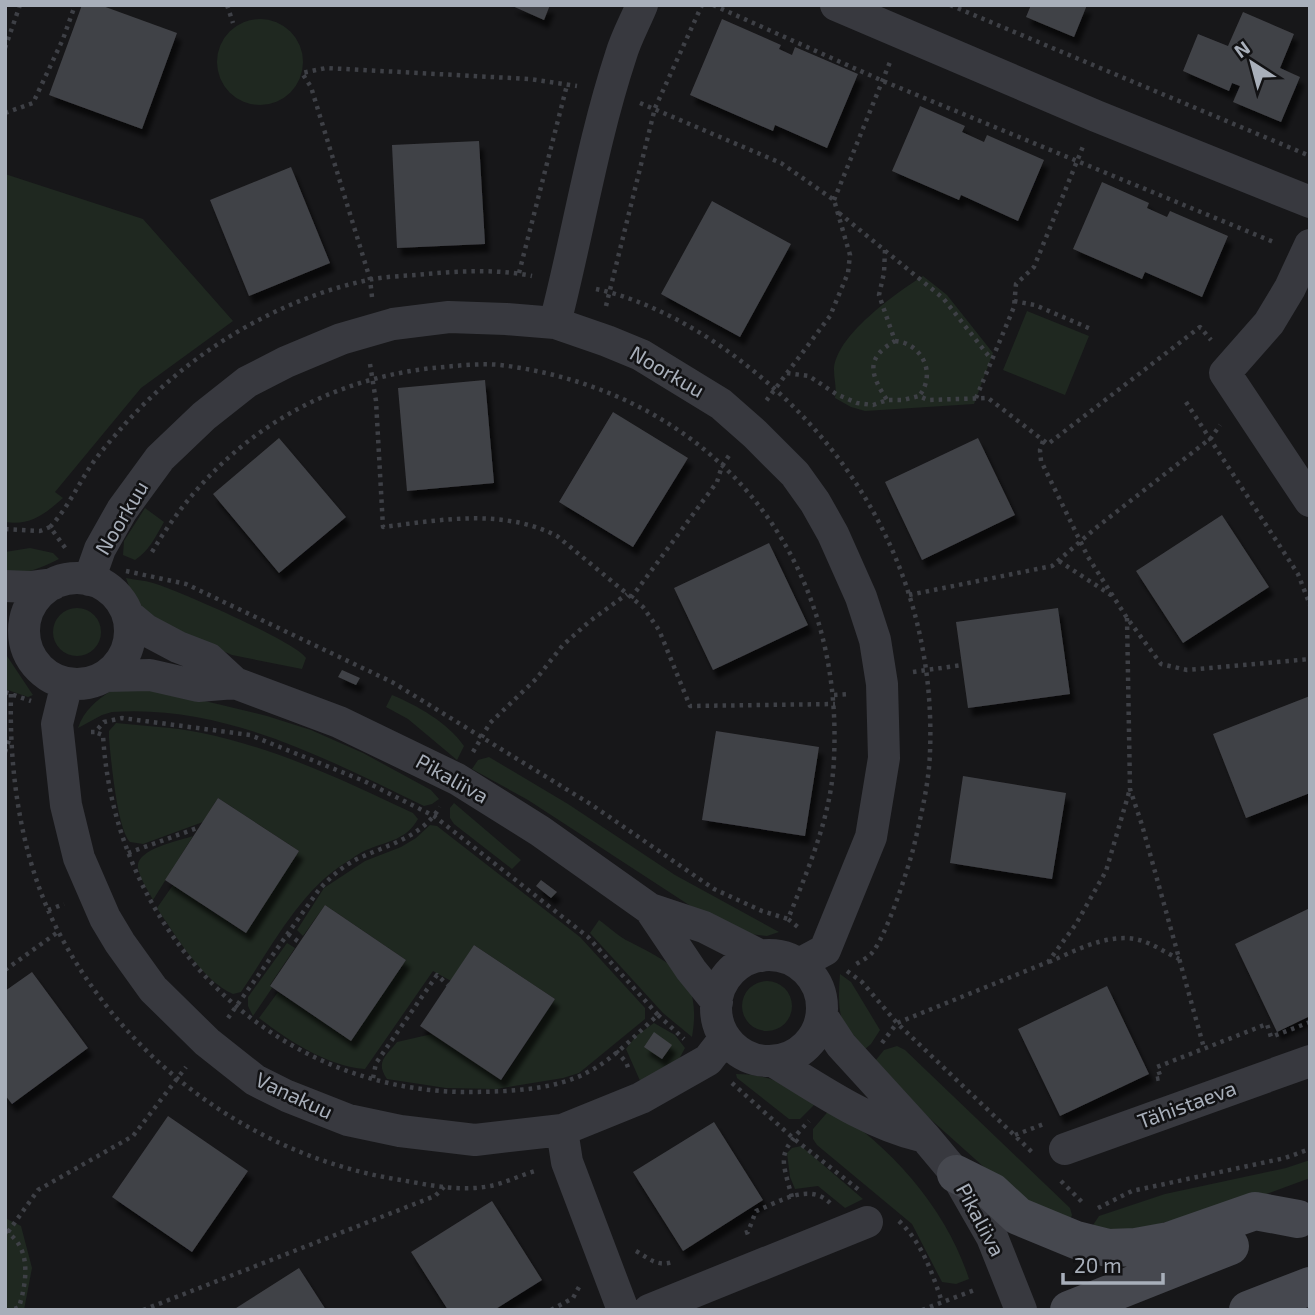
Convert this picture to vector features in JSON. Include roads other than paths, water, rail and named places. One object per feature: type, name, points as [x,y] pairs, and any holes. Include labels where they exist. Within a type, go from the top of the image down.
[{"type":"main road","points":[[956,1174],[992,1192],[1018,1216],[1076,1240],[1108,1248],[1169,1241],[1255,1211],[1304,1217]]},
{"type":"main road","points":[[1069,1310],[1304,1217]]},
{"type":"main road","points":[[1248,1310],[1310,1286]]},
{"type":"street","points":[[555,323],[610,93],[621,54],[642,5]]},
{"type":"street","points":[[836,5],[1096,116],[1305,200]]},
{"type":"street","points":[[1310,245],[1290,288],[1269,323],[1224,373],[1310,501]]},
{"type":"street","name":"Noorkuu","points":[[92,572],[100,549],[122,510],[160,458],[204,416],[247,382],[341,339],[393,324],[449,317],[555,323],[641,355],[721,404],[747,426],[794,474],[815,502],[833,534],[862,597],[875,640],[882,684],[884,758],[871,837],[812,957]]},
{"type":"street","points":[[5,586],[53,584],[92,572],[113,592],[128,615],[157,635],[209,659],[235,683]]},
{"type":"street","points":[[53,584],[39,595],[29,610],[25,627],[16,639],[41,670],[53,679],[81,684],[106,676],[150,675],[198,686],[235,683]]},
{"type":"street","points":[[106,676],[119,664],[127,649],[130,632],[128,615]]},
{"type":"street","name":"Vanakuu","points":[[67,683],[57,724],[66,805],[79,858],[105,918],[153,989],[207,1042],[255,1080],[286,1096],[348,1121],[400,1131],[475,1140],[562,1130],[641,1098],[719,1061]]},
{"type":"street","name":"Pikaliiva","points":[[235,683],[339,722],[457,779],[540,831],[650,909]]},
{"type":"street","points":[[650,909],[704,927],[761,956]]},
{"type":"street","points":[[650,909],[691,970],[717,1002]]},
{"type":"street","points":[[761,956],[812,957],[810,975],[818,987],[822,1016],[816,1033],[805,1047],[790,1056],[773,1061],[746,1055],[719,1061],[717,1002],[731,971],[745,961],[761,956]]},
{"type":"street","name":"Pikaliiva","points":[[822,1016],[841,1045],[956,1174],[992,1237],[1021,1310]]},
{"type":"street","points":[[773,1061],[850,1108],[907,1133],[925,1137]]},
{"type":"street","name":"Tähistaeva","points":[[1054,1162],[1310,1061]]},
{"type":"street","points":[[562,1130],[567,1162],[623,1310]]},
{"type":"street","points":[[649,1310],[880,1219]]}]
